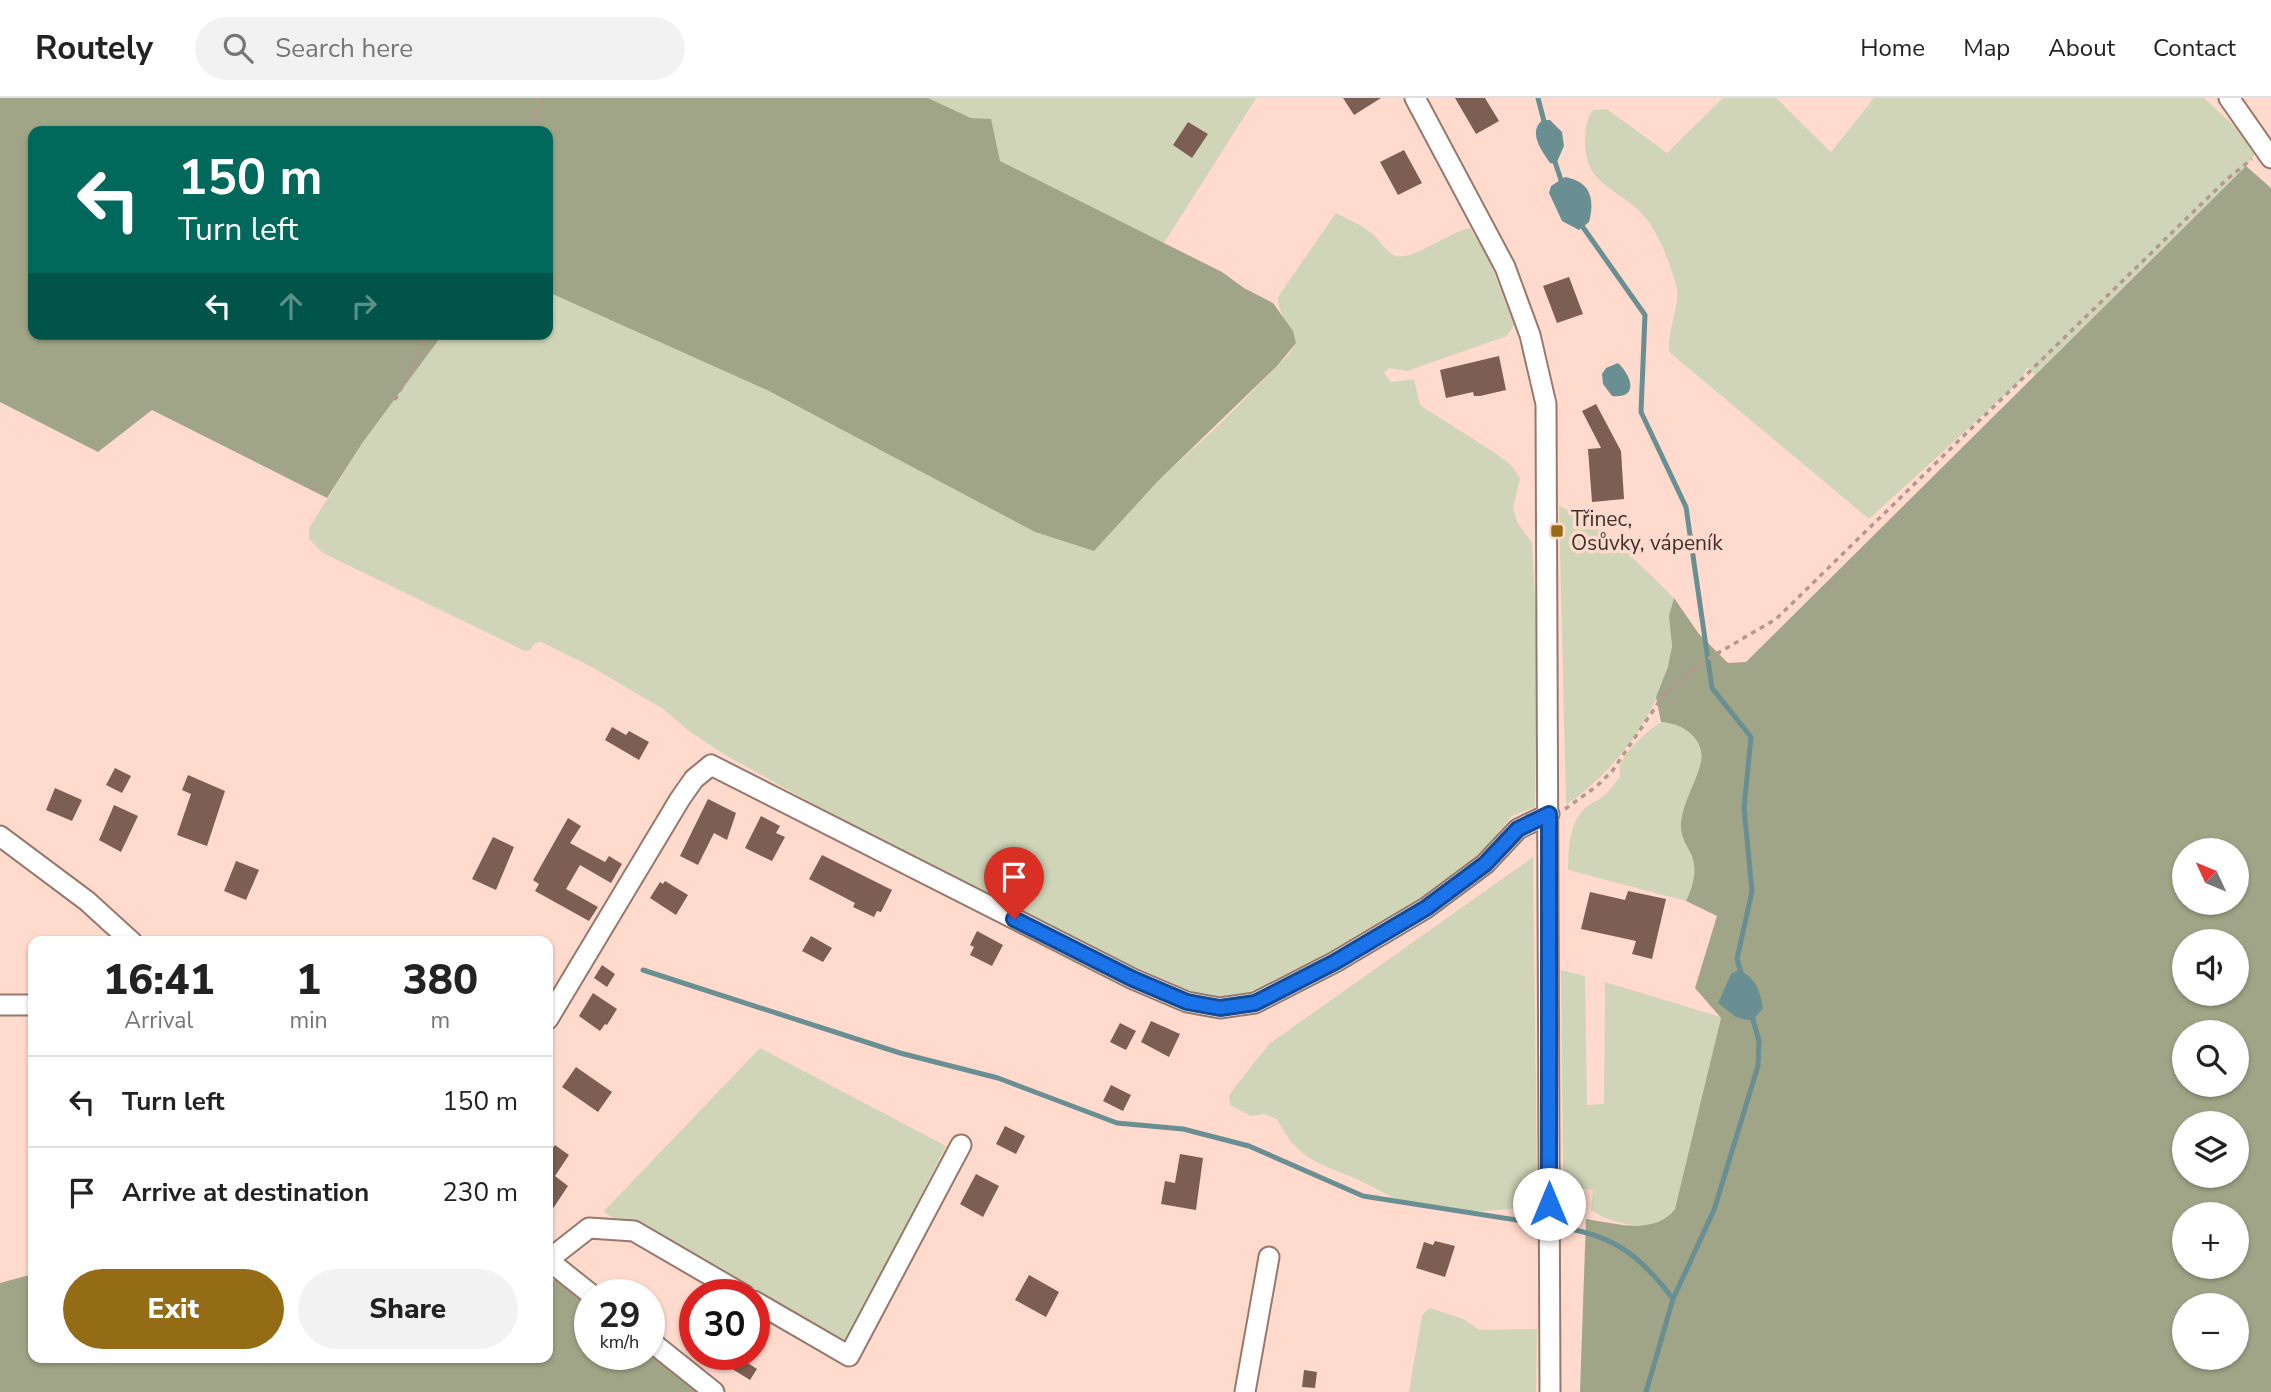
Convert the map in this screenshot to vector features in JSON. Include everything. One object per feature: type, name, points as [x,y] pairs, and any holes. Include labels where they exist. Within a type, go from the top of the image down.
[{"type":"street","points":[[1415,98],[1505,267],[1530,335],[1546,404],[1550,1392]]},
{"type":"street","points":[[2229,98],[2268,153]]},
{"type":"street","points":[[553,1010],[589,946],[680,799],[694,779],[711,765],[1133,979],[1187,1002],[1220,1008],[1255,1003],[1335,962],[1458,886],[1485,864],[1518,829],[1549,814]]},
{"type":"street","points":[[0,835],[87,901],[125,936]]},
{"type":"street","points":[[0,1005],[28,1005]]},
{"type":"street","points":[[770,1310],[849,1356],[961,1145]]},
{"type":"street","points":[[553,1256],[589,1228],[634,1231],[716,1279]]},
{"type":"street","points":[[1245,1392],[1269,1257]]},
{"type":"street","points":[[553,1264],[574,1281]]},
{"type":"street","points":[[665,1353],[714,1392]]},
{"type":"path","points":[[530,126],[544,98]]},
{"type":"path","points":[[1549,814],[1575,803],[1613,770],[1665,693],[1701,663],[1776,619],[2227,179],[2268,153]]},
{"type":"path","points":[[395,400],[427,340]]},
{"type":"green space","points":[[0,98],[928,98],[971,118],[991,119],[1000,161],[1222,272],[1244,288],[1273,303],[1293,331],[1296,343],[1277,366],[1158,481],[1094,551],[1035,532],[767,390],[553,294],[553,126],[28,126],[28,340],[439,340],[363,442],[327,498],[152,410],[98,452],[0,402]]},
{"type":"green space","points":[[928,98],[1256,98],[1164,243],[999,161],[991,120],[971,118]]},
{"type":"green space","points":[[1723,98],[1776,98],[1831,152],[1874,98],[2204,98],[2259,149],[2246,166],[2035,375],[2028,367],[2019,382],[1869,519],[1669,352],[1677,289],[1664,250],[1644,216],[1605,185],[1590,167],[1585,139],[1586,127],[1593,110],[1607,109],[1667,153]]},
{"type":"green space","points":[[2246,166],[2271,188],[2271,1392],[1580,1392],[1586,1219],[1621,1225],[1645,1225],[1656,1223],[1675,1209],[1721,1018],[1695,988],[1717,916],[1686,901],[1693,884],[1694,866],[1682,836],[1681,820],[1699,770],[1701,753],[1696,739],[1690,733],[1677,725],[1661,722],[1656,697],[1668,667],[1672,646],[1669,616],[1674,598],[1699,634],[1728,663],[1746,662]]},
{"type":"green space","points":[[1336,213],[1366,229],[1390,253],[1401,257],[1470,228],[1489,260],[1514,325],[1507,336],[1407,371],[1389,368],[1384,373],[1391,382],[1414,379],[1420,405],[1498,455],[1511,465],[1520,478],[1513,508],[1518,524],[1532,542],[1537,631],[1535,807],[1512,816],[1477,859],[1373,933],[1265,989],[1246,995],[1203,995],[1110,956],[868,834],[725,755],[689,731],[663,709],[590,666],[541,642],[525,651],[323,553],[309,539],[309,528],[363,442],[439,340],[553,340],[553,294],[767,390],[1035,532],[1094,551],[1158,481],[1219,425],[1289,354],[1296,343],[1280,309],[1278,297]]},
{"type":"green space","points":[[1559,506],[1596,522],[1674,598],[1670,659],[1652,708],[1614,762],[1566,805]]},
{"type":"green space","points":[[1661,722],[1677,725],[1690,733],[1696,739],[1701,753],[1699,770],[1681,820],[1682,836],[1694,866],[1693,884],[1686,901],[1568,870],[1571,836],[1580,814],[1609,791],[1620,777],[1620,766],[1626,754]]},
{"type":"green space","points":[[1533,857],[1537,1172],[1535,1206],[1457,1211],[1412,1205],[1306,1156],[1291,1141],[1277,1119],[1264,1114],[1251,1116],[1230,1105],[1229,1095],[1269,1044]]},
{"type":"green space","points":[[1561,970],[1585,976],[1587,1105],[1604,1104],[1605,982],[1721,1017],[1678,1202],[1662,1220],[1638,1225],[1613,1221],[1591,1210],[1593,1190],[1563,1183]]},
{"type":"green space","points":[[760,1048],[946,1146],[844,1347],[770,1306],[770,1279],[723,1279],[603,1212]]},
{"type":"green space","points":[[28,1275],[28,1363],[553,1363],[553,1281],[559,1277],[574,1289],[574,1370],[665,1370],[665,1364],[698,1392],[0,1392],[0,1283]]},
{"type":"green space","points":[[1430,1308],[1463,1319],[1480,1330],[1537,1329],[1536,1392],[1409,1392],[1422,1315]]},
{"type":"water","points":[[1543,120],[1550,120],[1562,132],[1564,146],[1556,164],[1550,163],[1536,136],[1538,125]]},
{"type":"water","points":[[1565,177],[1586,187],[1591,199],[1589,222],[1579,230],[1562,221],[1549,193],[1551,186]]},
{"type":"water","points":[[1618,363],[1627,374],[1630,386],[1626,394],[1612,396],[1603,384],[1602,374],[1606,368]]},
{"type":"water","points":[[1738,970],[1749,976],[1760,996],[1763,1008],[1752,1021],[1736,1017],[1718,1003],[1731,974]]},
{"type":"building","points":[[1343,98],[1381,98],[1354,115]]},
{"type":"building","points":[[1455,98],[1485,98],[1499,121],[1476,134]]},
{"type":"building","points":[[1188,122],[1208,134],[1192,158],[1173,145]]},
{"type":"building","points":[[1404,150],[1422,183],[1398,195],[1380,162]]},
{"type":"building","points":[[1569,277],[1583,314],[1557,323],[1543,286]]},
{"type":"building","points":[[1499,356],[1506,390],[1480,396],[1474,396],[1473,392],[1446,398],[1440,370]]},
{"type":"building","points":[[1596,404],[1621,451],[1624,499],[1592,502],[1588,449],[1601,448],[1582,411]]},
{"type":"building","points":[[612,727],[626,735],[629,731],[649,742],[639,760],[605,740]]},
{"type":"building","points":[[115,768],[131,776],[122,793],[106,785]]},
{"type":"building","points":[[188,775],[225,791],[207,846],[177,835],[191,794],[182,790]]},
{"type":"building","points":[[55,788],[82,800],[72,821],[46,810]]},
{"type":"building","points":[[708,799],[736,813],[727,840],[714,833],[698,865],[680,856]]},
{"type":"building","points":[[114,805],[138,816],[121,852],[99,840]]},
{"type":"building","points":[[761,816],[780,826],[776,833],[785,837],[772,861],[745,848]]},
{"type":"building","points":[[568,818],[581,826],[570,843],[605,862],[609,856],[622,864],[611,883],[580,865],[566,889],[598,907],[589,921],[535,891],[539,884],[533,880]]},
{"type":"building","points":[[493,837],[514,847],[496,890],[472,879]]},
{"type":"building","points":[[822,855],[892,890],[881,912],[877,911],[874,917],[853,907],[855,903],[809,879]]},
{"type":"building","points":[[236,861],[259,870],[246,900],[224,891]]},
{"type":"building","points":[[665,881],[688,895],[676,915],[650,898],[660,882],[663,884]]},
{"type":"building","points":[[1628,891],[1666,899],[1652,959],[1632,954],[1636,941],[1581,929],[1590,892],[1625,900]]},
{"type":"building","points":[[977,931],[1003,945],[992,966],[970,955],[974,947],[970,945]]},
{"type":"building","points":[[811,936],[832,948],[823,962],[802,951]]},
{"type":"building","points":[[602,965],[615,974],[607,987],[594,978]]},
{"type":"building","points":[[593,993],[617,1009],[600,1031],[579,1016]]},
{"type":"building","points":[[1151,1021],[1180,1034],[1169,1057],[1141,1042]]},
{"type":"building","points":[[1120,1023],[1136,1031],[1126,1050],[1110,1042]]},
{"type":"building","points":[[576,1067],[612,1092],[598,1112],[562,1087]]},
{"type":"building","points":[[1111,1085],[1131,1095],[1123,1111],[1103,1101]]},
{"type":"building","points":[[1005,1126],[1025,1136],[1016,1154],[996,1144]]},
{"type":"building","points":[[555,1145],[569,1155],[555,1176],[568,1186],[553,1208]]},
{"type":"building","points":[[1180,1154],[1203,1158],[1196,1210],[1161,1204],[1165,1181],[1175,1183]]},
{"type":"building","points":[[976,1174],[999,1186],[983,1217],[960,1204]]},
{"type":"building","points":[[1435,1241],[1455,1246],[1445,1277],[1416,1268],[1424,1242],[1433,1245]]},
{"type":"building","points":[[1029,1275],[1059,1292],[1046,1317],[1015,1300]]},
{"type":"building","points":[[734,1370],[756,1370],[750,1380]]},
{"type":"building","points":[[1304,1370],[1317,1372],[1315,1388],[1302,1387]]},
{"type":"waterway","points":[[1538,98],[1545,125]]},
{"type":"waterway","points":[[1554,159],[1563,186]]},
{"type":"waterway","points":[[1580,223],[1645,315],[1641,412],[1686,507],[1712,688],[1751,737],[1744,808],[1752,891],[1737,959],[1742,976]]},
{"type":"waterway","points":[[643,970],[900,1053],[998,1078],[1117,1123],[1183,1129],[1249,1146],[1363,1196],[1535,1223]]},
{"type":"waterway","points":[[1646,1392],[1673,1299],[1714,1210],[1758,1066],[1759,1041],[1752,1016]]},
{"type":"waterway","points":[[1564,1228],[1599,1237],[1626,1251],[1650,1272],[1673,1299]]},
{"type":"place","name":"Třinec, Osůvky, vápeník","points":[[1557,531]]},
{"type":"route","points":[[1014,919],[1133,979],[1187,1002],[1220,1008],[1255,1003],[1335,962],[1426,908],[1485,864],[1518,829],[1549,814],[1549,1204]]}]
